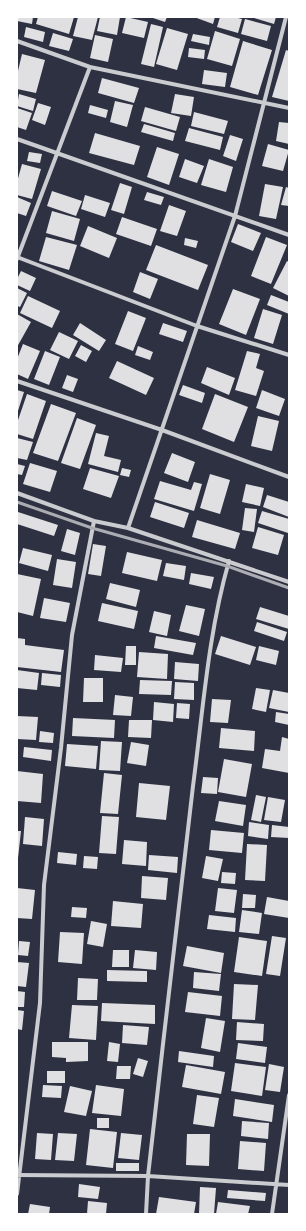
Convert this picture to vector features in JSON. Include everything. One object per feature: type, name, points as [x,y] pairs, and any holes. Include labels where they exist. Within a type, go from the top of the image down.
[{"type":"street","points":[[128,528],[235,216],[286,17]]},
{"type":"street","points":[[17,41],[90,67],[289,108]]},
{"type":"street","points":[[90,67],[17,258],[197,326],[289,355]]},
{"type":"street","points":[[17,139],[289,235]]},
{"type":"street","points":[[17,381],[162,430],[289,477]]},
{"type":"street","points":[[17,494],[94,520],[128,528],[289,582]]},
{"type":"street","points":[[17,1194],[18,1175],[40,1003],[44,885],[61,748],[72,635],[94,520]]},
{"type":"street","points":[[146,1214],[148,1176],[177,920],[213,629],[229,562]]},
{"type":"street","points":[[272,1214],[289,1095]]},
{"type":"street","points":[[18,1175],[148,1176],[289,1185]]},
{"type":"building","points":[[17,17],[33,17],[32,24],[17,21]]},
{"type":"building","points":[[38,17],[74,17],[69,34],[36,24]]},
{"type":"building","points":[[78,17],[98,17],[92,40],[73,36]]},
{"type":"building","points":[[100,17],[120,17],[117,35],[97,31]]},
{"type":"building","points":[[126,17],[148,22],[144,38],[122,33]]},
{"type":"building","points":[[150,17],[167,17],[165,22]]},
{"type":"building","points":[[194,17],[215,17],[213,24]]},
{"type":"building","points":[[220,17],[234,17],[242,19],[238,33],[217,27]]},
{"type":"building","points":[[251,17],[276,17],[274,24]]},
{"type":"building","points":[[245,19],[271,26],[267,41],[241,34]]},
{"type":"building","points":[[151,24],[163,27],[154,67],[141,64]]},
{"type":"building","points":[[26,27],[45,32],[43,42],[24,37]]},
{"type":"building","points":[[167,28],[188,34],[177,70],[156,64]]},
{"type":"building","points":[[215,31],[240,39],[232,66],[207,59]]},
{"type":"building","points":[[53,33],[73,39],[69,51],[49,46]]},
{"type":"building","points":[[193,34],[210,37],[209,45],[191,41]]},
{"type":"building","points":[[95,35],[113,39],[108,62],[90,58]]},
{"type":"building","points":[[243,41],[272,50],[258,95],[230,87]]},
{"type":"building","points":[[189,48],[205,50],[204,59],[188,57]]},
{"type":"building","points":[[286,50],[289,51],[289,101],[272,97]]},
{"type":"building","points":[[22,54],[45,60],[36,93],[17,89],[17,75]]},
{"type":"building","points":[[204,70],[227,73],[225,87],[202,84]]},
{"type":"building","points":[[102,78],[139,88],[134,103],[98,93]]},
{"type":"building","points":[[19,94],[36,99],[33,111],[17,106]]},
{"type":"building","points":[[175,94],[194,97],[191,116],[171,113]]},
{"type":"building","points":[[115,101],[133,105],[127,127],[110,122]]},
{"type":"building","points":[[38,103],[51,107],[45,125],[32,120]]},
{"type":"building","points":[[90,105],[108,110],[106,118],[88,113]]},
{"type":"building","points":[[145,107],[180,117],[176,131],[141,121]]},
{"type":"building","points":[[17,108],[32,113],[26,130],[17,127]]},
{"type":"building","points":[[194,112],[228,121],[224,134],[191,126]]},
{"type":"building","points":[[279,122],[289,123],[289,144],[276,141]]},
{"type":"building","points":[[144,124],[175,133],[173,141],[141,132]]},
{"type":"building","points":[[189,128],[223,137],[220,150],[185,141]]},
{"type":"building","points":[[95,133],[140,146],[134,165],[89,153]]},
{"type":"building","points":[[230,135],[243,139],[236,161],[223,156]]},
{"type":"building","points":[[268,144],[289,150],[283,171],[262,166]]},
{"type":"building","points":[[157,147],[179,154],[169,185],[147,177]]},
{"type":"building","points":[[29,152],[42,154],[40,163],[27,161]]},
{"type":"building","points":[[185,159],[204,166],[197,183],[179,177]]},
{"type":"building","points":[[209,159],[233,167],[226,192],[201,185]]},
{"type":"building","points":[[22,164],[41,169],[32,199],[17,195],[17,182]]},
{"type":"building","points":[[120,183],[132,187],[124,214],[111,210]]},
{"type":"building","points":[[265,184],[283,187],[276,219],[259,216]]},
{"type":"building","points":[[286,187],[289,188],[289,206],[281,205]]},
{"type":"building","points":[[52,191],[82,201],[76,216],[47,206]]},
{"type":"building","points":[[147,192],[164,197],[161,205],[144,200]]},
{"type":"building","points":[[85,195],[110,203],[105,217],[81,209]]},
{"type":"building","points":[[17,197],[31,203],[26,216],[17,213]]},
{"type":"building","points":[[169,205],[186,211],[177,236],[160,231]]},
{"type":"building","points":[[52,211],[80,219],[74,241],[46,233]]},
{"type":"building","points":[[122,217],[157,229],[151,246],[116,234]]},
{"type":"building","points":[[238,224],[261,233],[253,251],[231,242]]},
{"type":"building","points":[[88,226],[117,238],[109,258],[80,246]]},
{"type":"building","points":[[46,237],[77,245],[69,270],[39,261]]},
{"type":"building","points":[[266,237],[287,245],[271,284],[251,276]]},
{"type":"building","points":[[185,238],[198,241],[196,248],[184,245]]},
{"type":"building","points":[[156,245],[208,265],[198,290],[146,270]]},
{"type":"building","points":[[287,261],[289,262],[289,296],[273,288]]},
{"type":"building","points":[[21,271],[36,278],[30,291],[17,285],[17,279]]},
{"type":"building","points":[[140,272],[158,279],[150,299],[133,292]]},
{"type":"building","points":[[17,288],[27,293],[20,307],[17,306]]},
{"type":"building","points":[[233,289],[260,299],[246,335],[219,324]]},
{"type":"building","points":[[271,295],[289,302],[289,314],[267,305]]},
{"type":"building","points":[[28,296],[60,311],[52,328],[20,313]]},
{"type":"building","points":[[263,309],[282,315],[273,344],[254,338]]},
{"type":"building","points":[[128,311],[146,318],[133,351],[115,344]]},
{"type":"building","points":[[17,314],[31,322],[17,347]]},
{"type":"building","points":[[80,323],[106,340],[99,351],[73,335]]},
{"type":"building","points":[[163,323],[187,331],[183,342],[159,334]]},
{"type":"building","points":[[59,332],[78,341],[69,359],[50,350]]},
{"type":"building","points":[[23,344],[40,351],[28,379],[17,374],[17,359]]},
{"type":"building","points":[[81,345],[92,351],[86,362],[75,356]]},
{"type":"building","points":[[138,346],[153,352],[150,360],[135,355]]},
{"type":"building","points":[[45,351],[60,357],[49,385],[34,379]]},
{"type":"building","points":[[247,351],[260,354],[256,368],[264,371],[256,396],[235,390]]},
{"type":"building","points":[[117,361],[154,378],[146,395],[109,378]]},
{"type":"building","points":[[207,367],[235,378],[229,395],[201,383]]},
{"type":"building","points":[[67,375],[78,379],[73,392],[62,388]]},
{"type":"building","points":[[183,385],[205,393],[202,403],[179,395]]},
{"type":"building","points":[[17,390],[24,392],[17,414]]},
{"type":"building","points":[[262,390],[285,399],[279,416],[256,408]]},
{"type":"building","points":[[27,394],[46,401],[33,439],[17,434],[17,423]]},
{"type":"building","points":[[215,394],[248,407],[234,442],[202,429]]},
{"type":"building","points":[[51,404],[76,413],[58,461],[33,453]]},
{"type":"building","points":[[258,416],[279,421],[272,451],[251,446]]},
{"type":"building","points":[[77,418],[96,425],[80,469],[61,463]]},
{"type":"building","points":[[96,433],[109,436],[104,456],[121,460],[118,472],[88,464]]},
{"type":"building","points":[[17,438],[33,442],[27,460],[17,458]]},
{"type":"building","points":[[172,453],[195,462],[188,482],[164,473]]},
{"type":"building","points":[[30,463],[57,471],[50,492],[23,484]]},
{"type":"building","points":[[17,464],[25,466],[22,475],[17,474]]},
{"type":"building","points":[[90,468],[119,476],[111,498],[83,489]]},
{"type":"building","points":[[122,468],[131,470],[129,477],[120,475]]},
{"type":"building","points":[[210,474],[230,480],[220,514],[200,508]]},
{"type":"building","points":[[160,481],[191,490],[194,482],[202,484],[194,511],[154,499]]},
{"type":"building","points":[[246,484],[264,488],[260,506],[242,502]]},
{"type":"building","points":[[267,495],[289,502],[289,517],[263,507]]},
{"type":"building","points":[[155,502],[189,513],[184,528],[150,517]]},
{"type":"building","points":[[245,508],[257,509],[254,532],[242,530]]},
{"type":"building","points":[[262,511],[289,519],[288,533],[258,523]]},
{"type":"building","points":[[18,512],[58,525],[54,536],[17,524]]},
{"type":"building","points":[[197,520],[240,533],[235,549],[192,537]]},
{"type":"building","points":[[258,527],[284,535],[278,555],[252,548]]},
{"type":"building","points":[[67,529],[80,533],[75,555],[61,551]]},
{"type":"building","points":[[93,544],[106,546],[101,576],[88,574]]},
{"type":"building","points":[[23,548],[52,555],[48,571],[19,563]]},
{"type":"building","points":[[127,552],[162,560],[157,581],[122,573]]},
{"type":"building","points":[[57,559],[76,562],[72,588],[53,585]]},
{"type":"building","points":[[166,563],[186,566],[184,580],[163,576]]},
{"type":"building","points":[[191,573],[214,577],[211,589],[189,584]]},
{"type":"building","points":[[17,574],[41,579],[33,616],[17,612]]},
{"type":"building","points":[[110,583],[140,590],[136,607],[106,599]]},
{"type":"building","points":[[44,598],[70,603],[66,622],[40,618]]},
{"type":"building","points":[[102,603],[138,611],[134,629],[98,621]]},
{"type":"building","points":[[186,605],[205,609],[199,636],[179,631]]},
{"type":"building","points":[[260,607],[289,616],[289,629],[256,619]]},
{"type":"building","points":[[154,611],[171,615],[167,636],[149,632]]},
{"type":"building","points":[[257,622],[287,632],[284,641],[254,631]]},
{"type":"building","points":[[156,636],[196,643],[193,655],[154,648]]},
{"type":"building","points":[[221,636],[256,647],[250,665],[215,654]]},
{"type":"building","points":[[17,638],[25,639],[25,645],[64,650],[61,672],[17,667]]},
{"type":"building","points":[[126,646],[136,646],[136,665],[125,665]]},
{"type":"building","points":[[259,646],[279,651],[276,665],[256,660]]},
{"type":"building","points":[[139,652],[168,654],[167,679],[137,677]]},
{"type":"building","points":[[95,655],[123,658],[121,672],[94,670]]},
{"type":"building","points":[[175,662],[199,664],[198,681],[174,679]]},
{"type":"building","points":[[17,670],[39,673],[37,690],[17,688]]},
{"type":"building","points":[[42,673],[61,675],[60,687],[41,685]]},
{"type":"building","points":[[84,678],[103,678],[103,702],[83,702]]},
{"type":"building","points":[[140,680],[172,681],[171,695],[139,694]]},
{"type":"building","points":[[175,682],[194,683],[194,700],[174,699]]},
{"type":"building","points":[[256,688],[270,690],[266,712],[252,709]]},
{"type":"building","points":[[273,690],[289,693],[289,712],[269,708]]},
{"type":"building","points":[[115,695],[133,697],[131,716],[113,715]]},
{"type":"building","points":[[212,699],[231,700],[228,723],[210,722]]},
{"type":"building","points":[[154,702],[174,704],[173,722],[153,720]]},
{"type":"building","points":[[177,703],[190,704],[189,719],[176,718]]},
{"type":"building","points":[[276,712],[289,714],[289,725],[275,722]]},
{"type":"building","points":[[17,716],[38,717],[36,740],[17,739]]},
{"type":"building","points":[[73,718],[115,720],[114,738],[72,736]]},
{"type":"building","points":[[129,720],[152,720],[151,738],[128,737]]},
{"type":"building","points":[[221,728],[255,731],[254,751],[219,748]]},
{"type":"building","points":[[40,731],[54,733],[53,743],[39,742]]},
{"type":"building","points":[[282,737],[289,739],[289,773],[262,768],[265,749],[280,751]]},
{"type":"building","points":[[101,741],[122,742],[120,771],[99,770]]},
{"type":"building","points":[[131,742],[149,745],[146,766],[127,763]]},
{"type":"building","points":[[67,744],[98,746],[96,769],[65,766]]},
{"type":"building","points":[[24,747],[52,750],[51,761],[23,757]]},
{"type":"building","points":[[224,759],[252,764],[246,797],[218,792]]},
{"type":"building","points":[[17,771],[43,774],[41,803],[17,801]]},
{"type":"building","points":[[104,773],[122,775],[118,814],[100,813]]},
{"type":"building","points":[[203,777],[218,778],[217,794],[201,793]]},
{"type":"building","points":[[139,783],[170,786],[166,820],[136,817]]},
{"type":"building","points":[[256,795],[266,797],[261,822],[251,820]]},
{"type":"building","points":[[268,797],[285,800],[281,822],[264,820]]},
{"type":"building","points":[[219,801],[246,805],[243,826],[215,821]]},
{"type":"building","points":[[102,816],[119,817],[116,854],[99,853]]},
{"type":"building","points":[[25,817],[44,819],[42,846],[23,844]]},
{"type":"building","points":[[249,822],[269,825],[268,839],[248,836]]},
{"type":"building","points":[[272,825],[289,827],[289,838],[271,837]]},
{"type":"building","points":[[211,830],[244,833],[242,853],[209,850]]},
{"type":"building","points":[[17,831],[21,831],[18,858],[17,858]]},
{"type":"building","points":[[124,840],[147,842],[146,866],[122,864]]},
{"type":"building","points":[[247,844],[267,845],[265,881],[245,880]]},
{"type":"building","points":[[58,852],[77,854],[76,865],[57,863]]},
{"type":"building","points":[[149,855],[178,857],[177,873],[148,870]]},
{"type":"building","points":[[84,856],[98,857],[97,869],[83,868]]},
{"type":"building","points":[[206,856],[223,859],[218,881],[202,878]]},
{"type":"building","points":[[222,872],[236,873],[235,884],[221,883]]},
{"type":"building","points":[[142,876],[168,878],[166,900],[141,898]]},
{"type":"building","points":[[17,888],[35,890],[32,919],[17,918]]},
{"type":"building","points":[[218,888],[237,890],[234,913],[215,911]]},
{"type":"building","points":[[243,894],[256,895],[255,908],[242,908]]},
{"type":"building","points":[[267,897],[289,901],[289,918],[264,914]]},
{"type":"building","points":[[113,901],[143,904],[141,928],[111,926]]},
{"type":"building","points":[[72,907],[87,908],[86,918],[71,917]]},
{"type":"building","points":[[242,910],[262,913],[259,934],[239,932]]},
{"type":"building","points":[[209,915],[236,918],[235,932],[207,929]]},
{"type":"building","points":[[91,921],[107,924],[103,947],[87,944]]},
{"type":"building","points":[[60,932],[84,933],[82,964],[58,962]]},
{"type":"building","points":[[272,936],[286,938],[280,976],[266,974]]},
{"type":"building","points":[[239,937],[267,941],[262,976],[234,972]]},
{"type":"building","points":[[19,941],[30,942],[28,956],[18,955]]},
{"type":"building","points":[[187,946],[224,953],[221,973],[183,966]]},
{"type":"building","points":[[113,950],[129,950],[129,967],[112,967]]},
{"type":"building","points":[[135,950],[157,952],[156,970],[133,968]]},
{"type":"building","points":[[17,962],[29,963],[26,987],[17,986]]},
{"type":"building","points":[[107,970],[147,971],[147,982],[107,981]]},
{"type":"building","points":[[194,972],[221,974],[219,991],[193,988]]},
{"type":"building","points":[[78,978],[98,979],[97,1000],[77,1000]]},
{"type":"building","points":[[234,984],[258,985],[255,1020],[232,1019]]},
{"type":"building","points":[[17,991],[25,992],[24,1007],[17,1007]]},
{"type":"building","points":[[188,992],[222,996],[220,1016],[185,1012]]},
{"type":"building","points":[[102,1003],[155,1005],[155,1024],[101,1021]]},
{"type":"building","points":[[72,1005],[98,1006],[96,1040],[69,1038]]},
{"type":"building","points":[[17,1010],[24,1011],[22,1030],[17,1029]]},
{"type":"building","points":[[206,1018],[225,1021],[220,1052],[201,1048]]},
{"type":"building","points":[[237,1022],[264,1024],[263,1041],[236,1040]]},
{"type":"building","points":[[123,1025],[149,1027],[147,1045],[122,1043]]},
{"type":"building","points":[[52,1042],[88,1042],[88,1061],[66,1062],[66,1058],[52,1057]]},
{"type":"building","points":[[109,1042],[120,1044],[118,1062],[107,1061]]},
{"type":"building","points":[[238,1043],[267,1047],[265,1063],[236,1059]]},
{"type":"building","points":[[179,1051],[214,1056],[213,1067],[178,1062]]},
{"type":"building","points":[[138,1058],[148,1061],[143,1077],[133,1074]]},
{"type":"building","points":[[235,1063],[266,1067],[262,1096],[231,1091]]},
{"type":"building","points":[[269,1064],[284,1067],[280,1092],[265,1090]]},
{"type":"building","points":[[186,1065],[225,1072],[221,1094],[182,1087]]},
{"type":"building","points":[[117,1066],[131,1066],[130,1079],[116,1079]]},
{"type":"building","points":[[47,1071],[65,1071],[65,1083],[47,1083]]},
{"type":"building","points":[[43,1085],[62,1086],[61,1098],[42,1097]]},
{"type":"building","points":[[96,1085],[124,1089],[121,1116],[92,1113]]},
{"type":"building","points":[[70,1086],[92,1091],[86,1116],[64,1112]]},
{"type":"building","points":[[197,1095],[219,1098],[214,1127],[193,1124]]},
{"type":"building","points":[[235,1099],[274,1105],[272,1122],[233,1116]]},
{"type":"building","points":[[97,1118],[109,1118],[109,1128],[97,1128]]},
{"type":"building","points":[[242,1121],[269,1123],[268,1139],[241,1136]]},
{"type":"building","points":[[90,1129],[117,1132],[113,1168],[86,1165]]},
{"type":"building","points":[[37,1133],[53,1134],[51,1160],[35,1159]]},
{"type":"building","points":[[58,1133],[77,1134],[74,1161],[55,1160]]},
{"type":"building","points":[[121,1133],[142,1135],[139,1160],[118,1158]]},
{"type":"building","points":[[187,1134],[210,1134],[209,1166],[186,1165]]},
{"type":"building","points":[[240,1141],[266,1143],[264,1171],[238,1169]]},
{"type":"building","points":[[116,1163],[139,1163],[139,1171],[116,1171]]},
{"type":"building","points":[[79,1184],[100,1187],[98,1199],[78,1197]]},
{"type":"building","points":[[200,1187],[216,1188],[214,1214],[199,1214]]},
{"type":"building","points":[[228,1190],[266,1193],[265,1201],[227,1198]]},
{"type":"building","points":[[159,1197],[196,1202],[194,1214],[156,1214]]},
{"type":"building","points":[[88,1201],[107,1203],[106,1214],[87,1214]]},
{"type":"building","points":[[218,1202],[250,1206],[248,1214],[216,1214]]},
{"type":"building","points":[[30,1204],[50,1207],[49,1214],[28,1214]]},
{"type":"railway","points":[[17,502],[92,528],[227,566],[289,588]]}]
